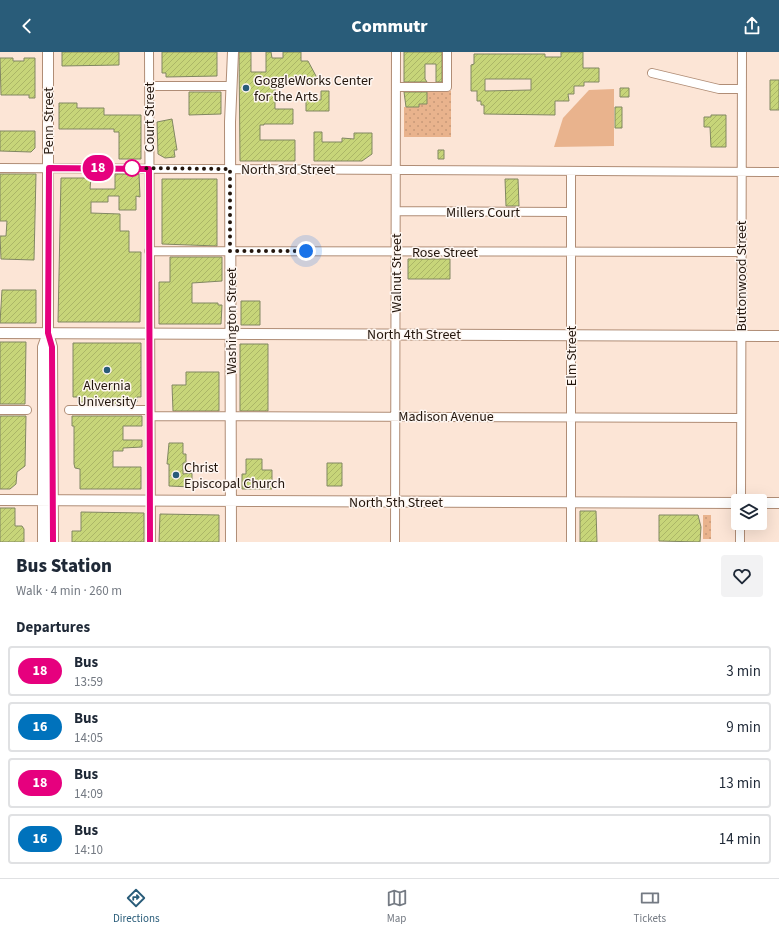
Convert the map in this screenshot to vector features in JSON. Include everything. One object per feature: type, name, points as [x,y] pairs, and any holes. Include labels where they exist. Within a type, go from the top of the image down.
[{"type":"main road","name":"Penn Street","points":[[43,542],[48,500],[52,347],[48,333],[48,52]]},
{"type":"main road","name":"Washington Street","points":[[231,542],[230,169],[233,52]]},
{"type":"main road","name":"North 4th Street","points":[[0,333],[779,336]]},
{"type":"main road","name":"North 5th Street","points":[[0,500],[731,503]]},
{"type":"main road","name":"Penn Street","points":[[48,500],[53,542]]},
{"type":"main road","points":[[767,503],[779,503]]},
{"type":"street","name":"Court Street","points":[[149,52],[150,542]]},
{"type":"street","name":"Walnut Street","points":[[395,542],[396,52]]},
{"type":"street","points":[[396,87],[447,87],[447,52]]},
{"type":"street","name":"Buttonwood Street","points":[[741,494],[742,52]]},
{"type":"street","points":[[652,73],[719,89],[742,89]]},
{"type":"street","points":[[149,86],[231,86]]},
{"type":"street","name":"North 3rd Street","points":[[0,168],[779,172]]},
{"type":"street","name":"Elm Street","points":[[571,171],[571,542]]},
{"type":"street","name":"Millers Court","points":[[396,211],[571,212]]},
{"type":"street","name":"Rose Street","points":[[149,251],[742,252]]},
{"type":"street","points":[[0,410],[28,410]]},
{"type":"street","name":"Madison Avenue","points":[[69,410],[231,416],[741,418]]},
{"type":"street","points":[[740,530],[740,542]]},
{"type":"shaded area","points":[[614,89],[614,146],[554,147],[563,118],[589,90]]},
{"type":"shaded area","points":[[427,91],[451,91],[451,137],[404,137],[404,107],[419,107],[419,104],[427,104]]},
{"type":"shaded area","points":[[703,515],[711,515],[711,539],[703,539]]},
{"type":"building","points":[[62,52],[119,52],[119,65],[62,66]]},
{"type":"building","points":[[162,52],[217,52],[217,76],[166,77],[166,73],[162,73]]},
{"type":"building","points":[[239,52],[251,52],[251,72],[266,72],[266,52],[271,52],[272,58],[283,58],[283,52],[301,52],[301,61],[308,61],[316,76],[316,84],[275,84],[275,109],[293,109],[293,124],[260,125],[260,140],[295,140],[295,161],[240,161]]},
{"type":"building","points":[[404,52],[442,52],[442,82],[436,82],[436,64],[425,64],[425,79],[427,82],[404,82]]},
{"type":"building","points":[[561,52],[583,52],[583,68],[599,68],[599,82],[584,82],[584,86],[574,86],[574,94],[568,94],[569,101],[555,101],[555,115],[484,114],[484,105],[481,105],[481,101],[477,101],[477,91],[471,91],[471,65],[474,64],[474,54],[545,54],[545,57],[561,57]],"holes":[[[485,79],[531,79],[531,90],[485,91]]]},
{"type":"building","points":[[0,58],[13,58],[13,61],[24,61],[24,58],[35,58],[35,98],[29,98],[29,95],[1,95]]},
{"type":"building","points":[[770,80],[779,80],[779,110],[770,110]]},
{"type":"building","points":[[620,88],[629,88],[629,97],[620,97]]},
{"type":"building","points":[[321,91],[329,91],[329,111],[306,111],[306,100],[321,100]]},
{"type":"building","points":[[189,92],[221,92],[221,114],[189,115]]},
{"type":"building","points":[[404,92],[427,92],[427,104],[419,104],[419,107],[406,107]]},
{"type":"building","points":[[59,103],[77,103],[77,108],[104,108],[104,115],[141,115],[141,159],[119,159],[119,132],[114,132],[114,129],[59,129]]},
{"type":"building","points":[[615,107],[622,107],[622,128],[615,128]]},
{"type":"building","points":[[711,115],[726,115],[726,147],[711,147],[710,127],[704,127],[704,117],[711,117]]},
{"type":"building","points":[[172,119],[177,150],[174,150],[175,157],[165,158],[158,154],[157,122]]},
{"type":"building","points":[[0,131],[35,131],[35,148],[31,152],[0,151]]},
{"type":"building","points":[[314,132],[322,132],[322,142],[342,142],[342,138],[354,139],[354,133],[372,133],[372,154],[362,161],[314,161]]},
{"type":"building","points":[[438,150],[444,150],[444,159],[438,159]]},
{"type":"building","points":[[0,174],[36,174],[34,260],[1,259],[0,236],[6,236],[7,221],[0,221]]},
{"type":"building","points":[[115,174],[139,174],[140,197],[136,196],[136,210],[119,210],[119,196],[108,196],[108,202],[91,202],[91,213],[120,214],[120,231],[129,231],[129,252],[141,252],[140,322],[58,322],[61,178],[91,178],[90,189],[115,189]]},
{"type":"building","points":[[162,179],[217,179],[217,246],[162,244]]},
{"type":"building","points":[[505,179],[518,179],[519,206],[506,206]]},
{"type":"building","points":[[170,257],[222,257],[222,281],[192,283],[192,303],[218,303],[218,305],[222,305],[221,324],[159,324],[159,282],[170,282]]},
{"type":"building","points":[[408,259],[450,259],[450,279],[408,279]]},
{"type":"building","points":[[2,290],[36,290],[36,323],[0,323]]},
{"type":"building","points":[[241,301],[260,301],[260,325],[241,325]]},
{"type":"building","points":[[0,342],[26,342],[25,404],[0,404]]},
{"type":"building","name":"Alvernia University","points":[[73,343],[141,343],[141,397],[137,397],[137,402],[128,402],[128,404],[87,404],[87,402],[78,402],[78,397],[73,397]]},
{"type":"building","points":[[240,344],[268,344],[268,411],[240,411]]},
{"type":"building","points":[[186,372],[219,372],[219,411],[173,411],[172,385],[186,385]]},
{"type":"building","points":[[0,416],[26,416],[25,466],[17,472],[16,484],[10,489],[0,489]]},
{"type":"building","points":[[72,416],[142,416],[142,426],[123,426],[123,440],[142,440],[142,447],[123,448],[123,451],[113,451],[113,467],[141,467],[141,489],[80,489],[80,469],[75,468],[74,464],[74,426],[72,426]]},
{"type":"building","name":"Christ Episcopal Church","points":[[169,443],[183,443],[183,454],[186,454],[186,463],[183,463],[183,474],[192,473],[192,487],[169,486],[169,464],[167,464]]},
{"type":"building","points":[[246,459],[262,459],[262,470],[272,470],[272,489],[242,489],[242,474],[246,474]]},
{"type":"building","points":[[327,463],[342,463],[342,486],[327,486]]},
{"type":"building","points":[[0,508],[15,508],[15,526],[22,526],[24,529],[24,542],[0,542]]},
{"type":"building","points":[[580,511],[596,511],[597,542],[580,542]]},
{"type":"building","points":[[81,512],[144,513],[144,542],[72,542],[72,531],[81,531]]},
{"type":"building","points":[[160,514],[219,515],[219,542],[159,542]]},
{"type":"building","points":[[659,515],[698,515],[701,527],[700,542],[659,541]]},
{"type":"bus line","name":"18","points":[[53,542],[52,517],[54,425],[52,347],[48,333],[49,168],[149,169],[150,542]]},
{"type":"place","name":"GoggleWorks Center for the Arts","points":[[246,88]]},
{"type":"place","name":"Alvernia University","points":[[107,370]]},
{"type":"place","name":"Christ Episcopal Church","points":[[176,475]]},
{"type":"route","points":[[132,168],[230,169],[230,251],[306,251]]}]
